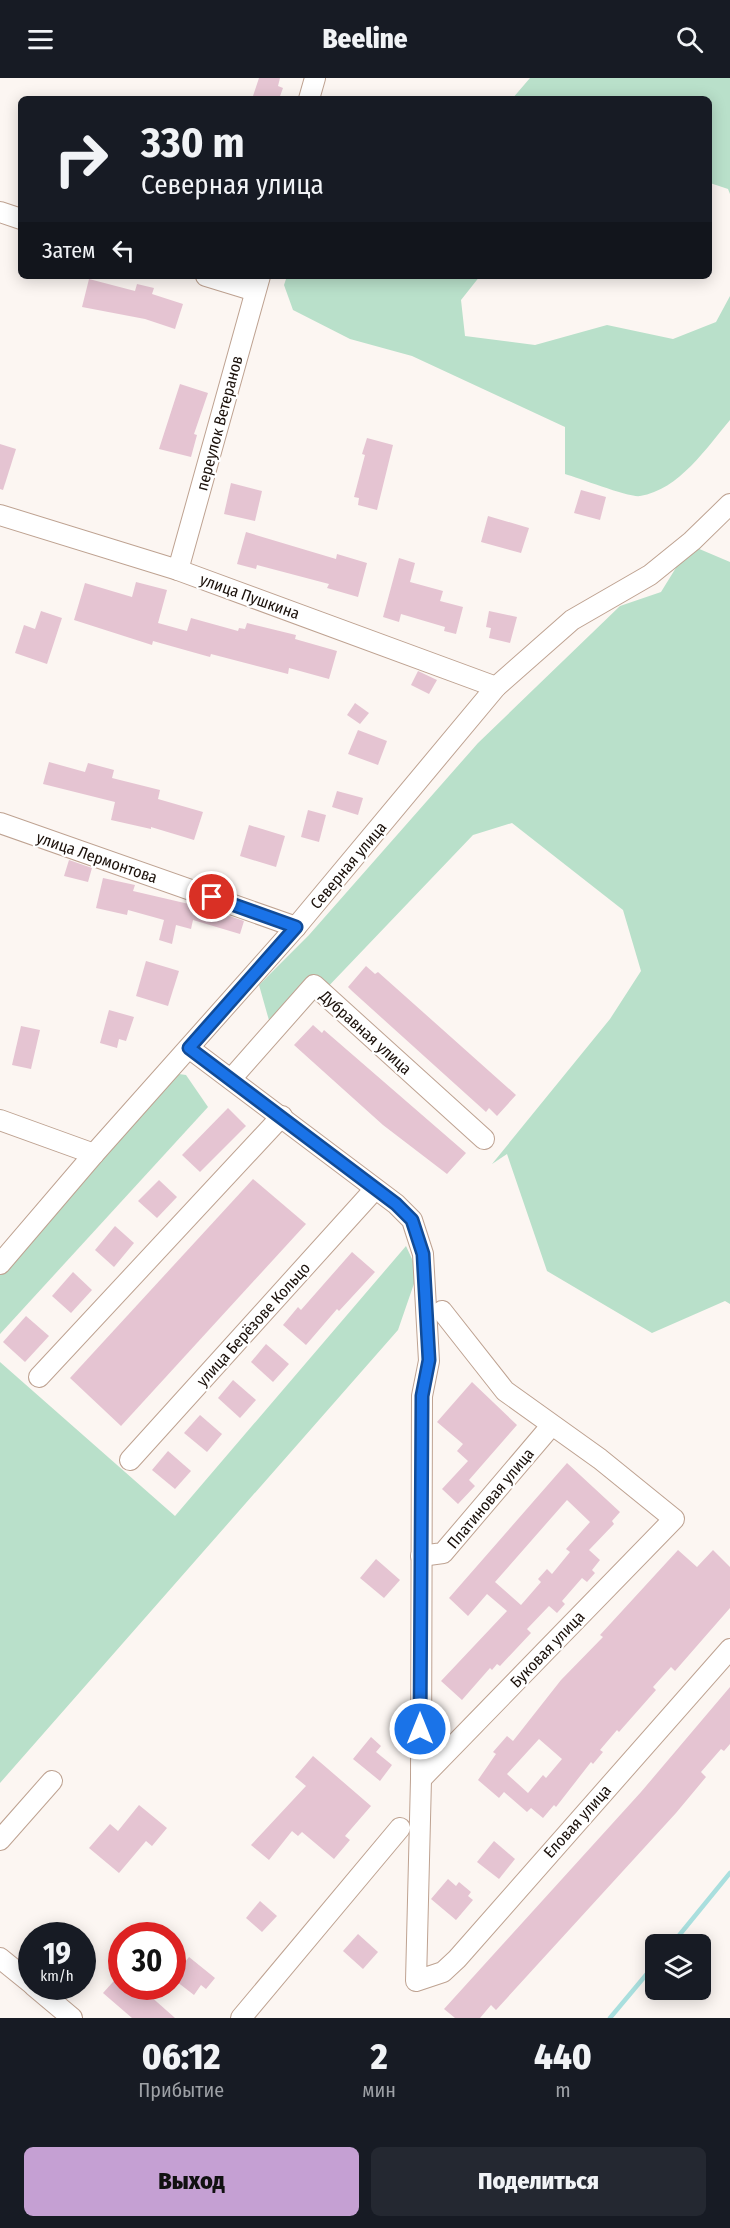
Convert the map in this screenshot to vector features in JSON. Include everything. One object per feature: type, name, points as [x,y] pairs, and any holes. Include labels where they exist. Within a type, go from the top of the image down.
[{"type":"street","points":[[310,96],[315,78]]},
{"type":"street","points":[[0,212],[18,218]]},
{"type":"street","points":[[226,279],[258,284]]},
{"type":"street","name":"переулок Ветеранов","points":[[178,570],[258,284]]},
{"type":"street","name":"Северная улица","points":[[0,1264],[94,1154],[296,927],[496,687],[572,620],[650,575],[692,541],[730,504]]},
{"type":"street","name":"улица Пушкина","points":[[0,515],[178,570],[496,687]]},
{"type":"street","name":"улица Лермонтова","points":[[0,823],[296,927]]},
{"type":"street","name":"Дубравная улица","points":[[231,1079],[314,985],[484,1139]]},
{"type":"street","points":[[189,1048],[396,1204],[412,1220],[423,1254],[429,1360],[422,1396],[420,1779]]},
{"type":"street","points":[[39,1377],[282,1116]]},
{"type":"street","points":[[0,1120],[94,1154]]},
{"type":"street","name":"улица Берёзове Кольцо","points":[[130,1460],[375,1189]]},
{"type":"street","points":[[442,1311],[505,1391],[551,1426]]},
{"type":"street","name":"Платиновая улица","points":[[420,1556],[443,1553],[551,1426]]},
{"type":"street","name":"Буковая улица","points":[[420,1779],[674,1519],[600,1459],[551,1426]]},
{"type":"street","name":"Еловая улица","points":[[420,1779],[416,1981],[442,1972],[457,1959],[730,1649]]},
{"type":"street","points":[[0,1840],[52,1781]]},
{"type":"street","points":[[241,2018],[400,1828]]},
{"type":"street","points":[[0,1958],[18,1973]]},
{"type":"street","points":[[51,2000],[72,2018]]},
{"type":"green space","points":[[530,78],[730,78],[730,194],[728,189],[712,184],[712,96],[515,96]]},
{"type":"green space","points":[[286,279],[478,279],[461,300],[465,336],[535,345],[607,325],[673,339],[716,322],[730,296],[730,420],[680,476],[654,492],[640,496],[626,494],[565,474],[565,427],[412,356],[350,339],[293,310],[284,285]]},
{"type":"green space","points":[[697,548],[730,562],[730,1304],[725,1301],[652,1333],[547,1271],[507,1154],[492,1164],[610,1019],[641,971],[623,910],[512,823],[473,835],[301,1015],[274,1038],[259,985],[309,935],[478,743],[620,606],[661,592],[682,558]]},
{"type":"green space","points":[[172,1073],[186,1075],[208,1107],[0,1334],[0,1269]]},
{"type":"green space","points":[[406,1246],[418,1272],[398,1330],[0,1783],[0,1362],[175,1516]]},
{"type":"building","points":[[259,78],[280,78],[278,86],[283,88],[280,96],[253,96]]},
{"type":"building","points":[[89,279],[135,291],[137,284],[154,288],[152,294],[183,304],[175,329],[145,319],[82,307]]},
{"type":"building","points":[[180,384],[208,393],[194,434],[197,435],[191,457],[159,449]]},
{"type":"building","points":[[367,438],[393,445],[377,510],[358,505],[359,498],[354,497]]},
{"type":"building","points":[[0,444],[16,449],[3,490],[0,489]]},
{"type":"building","points":[[231,483],[262,491],[255,521],[224,514]]},
{"type":"building","points":[[581,490],[606,497],[600,520],[574,513]]},
{"type":"building","points":[[488,516],[529,528],[521,553],[481,542]]},
{"type":"building","points":[[246,532],[336,559],[337,554],[367,563],[358,597],[327,588],[329,584],[257,565],[256,569],[237,564]]},
{"type":"building","points":[[399,558],[415,563],[410,582],[443,591],[440,601],[463,607],[456,634],[444,631],[445,627],[401,614],[399,622],[383,617]]},
{"type":"building","points":[[136,582],[167,590],[158,623],[187,631],[191,618],[238,631],[239,628],[245,629],[247,623],[296,635],[295,639],[337,651],[329,679],[289,668],[288,674],[211,654],[210,657],[153,641],[152,645],[74,620],[85,583],[132,597]]},
{"type":"building","points":[[41,611],[62,618],[47,664],[15,653],[24,625],[35,629]]},
{"type":"building","points":[[489,611],[517,617],[510,643],[489,638],[491,628],[486,627]]},
{"type":"building","points":[[418,671],[437,680],[429,694],[411,685]]},
{"type":"building","points":[[355,703],[369,713],[360,724],[347,715]]},
{"type":"building","points":[[358,730],[387,741],[378,765],[348,754]]},
{"type":"building","points":[[49,762],[85,772],[88,763],[114,770],[112,778],[160,790],[158,799],[203,812],[194,840],[151,827],[151,829],[111,820],[115,802],[43,784]]},
{"type":"building","points":[[337,791],[363,798],[358,815],[332,807]]},
{"type":"building","points":[[308,810],[326,815],[319,842],[301,837]]},
{"type":"building","points":[[249,825],[285,836],[276,867],[240,856]]},
{"type":"building","points":[[69,860],[92,868],[88,882],[64,876]]},
{"type":"building","points":[[103,878],[135,885],[133,891],[206,908],[244,921],[240,934],[193,920],[191,929],[176,925],[172,944],[159,940],[164,920],[128,910],[127,915],[96,908]]},
{"type":"building","points":[[146,961],[179,971],[168,1006],[136,996]]},
{"type":"building","points":[[366,966],[375,974],[378,972],[516,1095],[497,1116],[489,1108],[486,1112],[348,987]]},
{"type":"building","points":[[109,1010],[134,1017],[126,1041],[119,1039],[117,1048],[100,1043]]},
{"type":"building","points":[[313,1025],[322,1033],[324,1030],[466,1153],[447,1174],[383,1125],[294,1045]]},
{"type":"building","points":[[21,1026],[40,1030],[31,1069],[12,1065]]},
{"type":"building","points":[[228,1108],[246,1126],[200,1172],[182,1155]]},
{"type":"building","points":[[253,1179],[306,1224],[121,1426],[70,1378]]},
{"type":"building","points":[[159,1180],[177,1197],[157,1218],[138,1201]]},
{"type":"building","points":[[115,1226],[134,1243],[114,1267],[95,1250]]},
{"type":"building","points":[[352,1252],[375,1272],[339,1311],[337,1309],[306,1345],[283,1325],[298,1307],[301,1310]]},
{"type":"building","points":[[73,1272],[92,1290],[71,1313],[52,1296]]},
{"type":"building","points":[[26,1316],[49,1336],[25,1362],[3,1342]]},
{"type":"building","points":[[266,1344],[289,1364],[273,1382],[251,1362]]},
{"type":"building","points":[[233,1380],[256,1400],[240,1418],[218,1398]]},
{"type":"building","points":[[472,1382],[517,1425],[469,1480],[475,1486],[458,1504],[442,1489],[468,1461],[457,1451],[463,1444],[437,1422]]},
{"type":"building","points":[[200,1415],[222,1434],[207,1452],[184,1433]]},
{"type":"building","points":[[168,1451],[191,1471],[175,1489],[152,1470]]},
{"type":"building","points":[[567,1463],[620,1512],[612,1521],[614,1524],[589,1550],[600,1560],[592,1570],[595,1573],[587,1582],[582,1578],[562,1601],[565,1604],[557,1613],[549,1606],[527,1629],[531,1633],[500,1666],[497,1664],[492,1670],[490,1668],[462,1700],[441,1681],[507,1611],[487,1594],[468,1616],[449,1598]],"holes":[[[567,1500],[590,1522],[566,1549],[570,1552],[552,1574],[547,1569],[538,1579],[541,1582],[521,1605],[495,1582]]]},
{"type":"building","points":[[678,1550],[697,1567],[713,1550],[730,1567],[730,1608],[675,1671],[671,1667],[653,1687],[656,1690],[619,1732],[617,1730],[600,1750],[603,1752],[593,1764],[591,1762],[556,1807],[554,1805],[543,1818],[531,1808],[527,1812],[504,1792],[499,1798],[478,1780],[496,1754],[493,1752],[507,1736],[513,1741],[561,1680],[603,1637],[600,1635]],"holes":[[[539,1739],[562,1759],[546,1778],[543,1775],[528,1793],[507,1774]]]},
{"type":"building","points":[[376,1559],[400,1580],[384,1598],[360,1578]]},
{"type":"building","points":[[730,1687],[730,1744],[724,1751],[721,1749],[701,1772],[706,1777],[676,1813],[496,2010],[491,2005],[480,2018],[455,2018],[444,2009],[641,1792]]},
{"type":"building","points":[[371,1737],[381,1746],[376,1752],[392,1765],[380,1781],[353,1759]]},
{"type":"building","points":[[313,1756],[371,1806],[345,1836],[350,1840],[334,1859],[302,1832],[298,1836],[292,1831],[269,1860],[251,1845],[306,1786],[295,1777]]},
{"type":"building","points":[[139,1805],[167,1828],[152,1846],[146,1841],[119,1873],[89,1848],[110,1824],[118,1831]]},
{"type":"building","points":[[494,1841],[515,1859],[499,1879],[477,1862]]},
{"type":"building","points":[[448,1879],[456,1886],[459,1882],[471,1892],[468,1896],[473,1900],[456,1920],[431,1899]]},
{"type":"building","points":[[260,1901],[277,1916],[262,1932],[246,1918]]},
{"type":"building","points":[[358,1934],[378,1952],[363,1969],[343,1951]]},
{"type":"building","points":[[189,1957],[215,1978],[206,1989],[201,1985],[194,1995],[186,1989],[186,1961]]},
{"type":"building","points":[[108,1987],[108,1997],[103,1993]]},
{"type":"building","points":[[111,2000],[155,2000],[175,2018],[132,2018]]},
{"type":"waterway","points":[[680,1934],[730,1873]]},
{"type":"waterway","points":[[610,2018],[645,1976]]},
{"type":"route","points":[[212,897],[296,927],[189,1048],[396,1204],[412,1220],[423,1254],[429,1360],[422,1396],[420,1729]]}]
